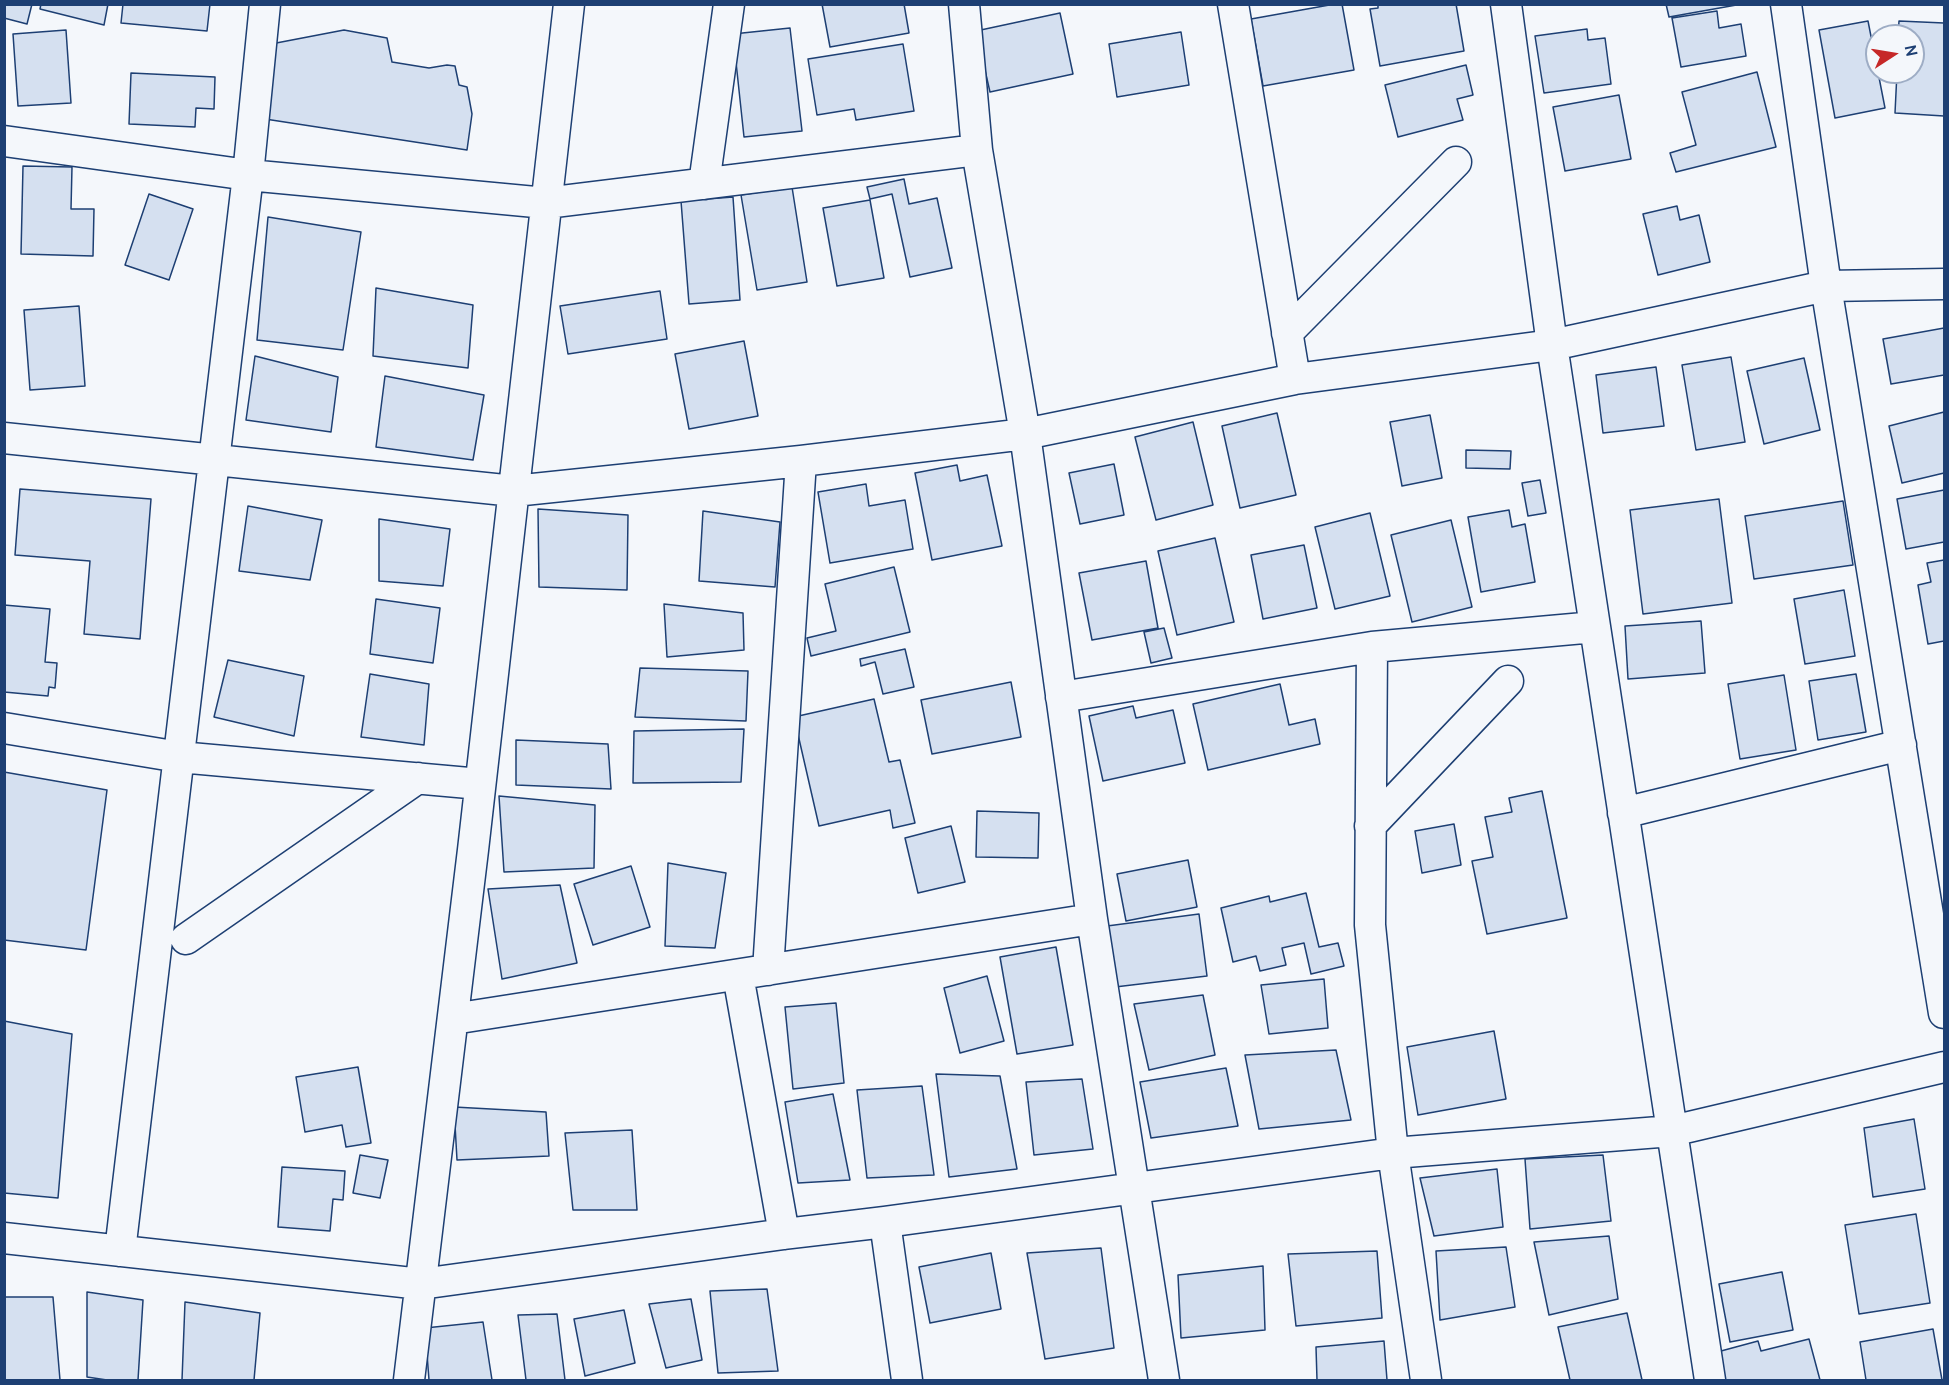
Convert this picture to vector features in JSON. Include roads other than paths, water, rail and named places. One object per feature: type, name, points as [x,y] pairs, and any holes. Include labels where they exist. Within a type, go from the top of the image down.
[{"type":"street","points":[[120,1251],[248,175],[265,4]]},
{"type":"street","points":[[409,1380],[453,1019],[569,4]]},
{"type":"street","points":[[704,184],[729,4]]},
{"type":"street","points":[[964,4],[977,150],[1025,434],[1092,919],[1164,1380]]},
{"type":"street","points":[[1233,4],[1294,379]]},
{"type":"street","points":[[1506,4],[1552,345],[1710,1380]]},
{"type":"street","points":[[1786,4],[1826,286],[1944,1012]]},
{"type":"street","points":[[4,141],[248,175],[546,203],[977,150]]},
{"type":"street","points":[[1287,333],[1456,162]]},
{"type":"street","points":[[4,438],[514,491],[801,461],[1025,434],[1294,379],[1552,345],[1826,286],[1944,284]]},
{"type":"street","points":[[768,970],[801,461]]},
{"type":"street","points":[[1061,697],[1372,646],[1595,627]]},
{"type":"street","points":[[1372,646],[1370,925],[1393,1153],[1426,1380]]},
{"type":"street","points":[[1371,826],[1508,681]]},
{"type":"street","points":[[4,728],[179,757],[480,784]]},
{"type":"street","points":[[1623,813],[1901,745]]},
{"type":"street","points":[[186,939],[418,778]]},
{"type":"street","points":[[453,1019],[1092,919]]},
{"type":"street","points":[[738,975],[784,1234]]},
{"type":"street","points":[[4,1238],[421,1284],[1393,1153],[1672,1131],[1944,1067]]},
{"type":"street","points":[[885,1222],[907,1380]]}]
